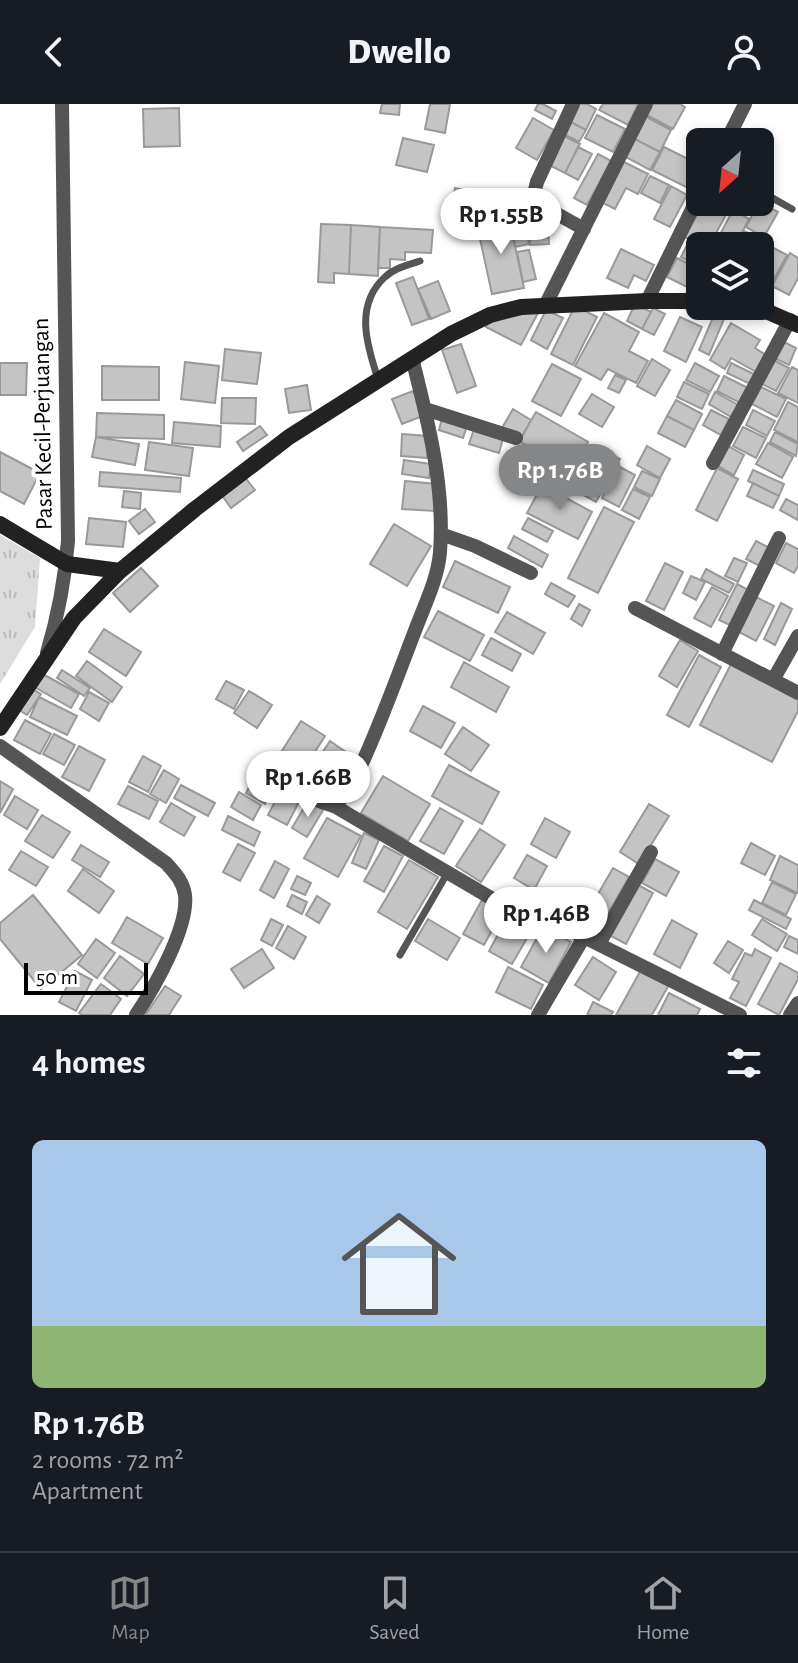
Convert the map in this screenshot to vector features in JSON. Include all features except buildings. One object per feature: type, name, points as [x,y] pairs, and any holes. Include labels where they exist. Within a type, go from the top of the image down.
[{"type":"street","name":"Pasar Kecil-Perjuangan","points":[[0,728],[46,657],[67,564],[62,104]]},
{"type":"street","points":[[573,104],[535,190],[541,205],[584,229]]},
{"type":"street","points":[[546,304],[646,104]]},
{"type":"street","points":[[733,128],[745,104]]},
{"type":"street","points":[[647,301],[689,216]]},
{"type":"street","points":[[46,657],[74,618],[120,571],[195,509],[289,437],[451,334],[490,315],[521,307],[686,301]]},
{"type":"street","points":[[713,463],[794,323],[774,316]]},
{"type":"street","points":[[336,807],[363,761],[436,574],[440,555],[438,487],[430,432],[412,358]]},
{"type":"street","points":[[425,409],[516,438]]},
{"type":"street","points":[[0,524],[67,564],[120,571]]},
{"type":"street","points":[[441,534],[475,546],[531,573]]},
{"type":"street","points":[[722,654],[779,538]]},
{"type":"street","points":[[635,608],[798,693]]},
{"type":"street","points":[[773,680],[798,636]]},
{"type":"street","points":[[0,746],[166,863],[179,877],[185,896],[175,944],[154,988],[136,1015]]},
{"type":"street","points":[[280,787],[336,807],[513,911],[542,916],[740,1015]]},
{"type":"street","points":[[599,944],[651,852]]},
{"type":"street","points":[[538,1015],[584,937]]},
{"type":"street","points":[[790,1015],[798,1003]]},
{"type":"lane","points":[[774,199],[792,209]]},
{"type":"lane","points":[[378,379],[367,347],[365,317],[368,306],[384,278],[420,261]]},
{"type":"lane","points":[[400,955],[448,872]]},
{"type":"green space","points":[[0,535],[40,558],[35,627],[0,684]]}]
